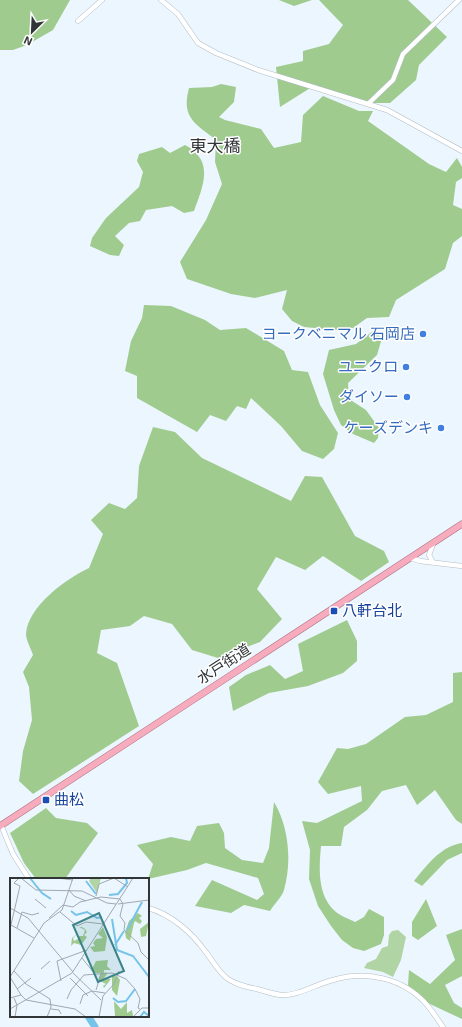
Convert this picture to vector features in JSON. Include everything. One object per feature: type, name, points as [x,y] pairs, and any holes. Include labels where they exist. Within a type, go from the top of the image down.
[{"type":"highway","name":"水戸街道","points":[[1,826],[462,524]]},
{"type":"street","points":[[78,21],[102,0]]},
{"type":"street","points":[[161,0],[178,14],[198,43],[216,53],[258,70],[369,103],[387,110],[462,151]]},
{"type":"street","points":[[369,103],[393,80],[403,54],[459,0]]},
{"type":"street","points":[[433,544],[429,556],[430,560],[434,562]]},
{"type":"street","points":[[411,558],[462,566]]},
{"type":"street","points":[[1,826],[13,854],[28,878]]},
{"type":"street","points":[[149,908],[170,918],[191,934],[217,968],[228,979],[238,985],[280,995],[294,993],[352,975],[377,976],[396,982],[412,992],[427,1004],[443,1027]]},
{"type":"green space","points":[[0,0],[70,0],[53,30],[27,45],[13,50],[0,50]]},
{"type":"green space","points":[[279,0],[312,0],[294,6]]},
{"type":"green space","points":[[319,0],[408,0],[447,37],[419,65],[416,80],[390,103],[362,103],[315,85],[280,107],[276,67],[303,61],[303,51],[329,44],[343,25]]},
{"type":"green space","points":[[221,84],[236,87],[234,102],[219,117],[225,120],[261,129],[274,148],[301,142],[303,115],[323,96],[359,111],[373,111],[368,121],[429,164],[446,172],[457,158],[462,167],[462,178],[456,182],[453,205],[462,209],[462,236],[453,243],[445,269],[396,300],[389,317],[367,318],[353,328],[337,330],[304,327],[292,321],[282,309],[287,290],[255,298],[231,294],[187,279],[180,262],[206,220],[222,184],[215,162],[216,140],[192,119],[188,113],[187,98],[189,88],[212,87]]},
{"type":"green space","points":[[185,145],[194,151],[203,166],[203,183],[194,211],[184,213],[172,206],[146,210],[140,221],[129,223],[115,236],[124,245],[119,256],[110,255],[90,246],[92,238],[106,218],[139,187],[143,172],[137,161],[139,154],[162,147],[170,153]]},
{"type":"green space","points":[[144,305],[171,306],[205,320],[220,330],[246,328],[284,351],[292,370],[308,372],[320,405],[338,433],[334,449],[323,459],[302,451],[281,426],[251,398],[246,409],[237,406],[226,421],[210,415],[197,432],[137,398],[137,376],[125,371],[131,341],[142,318]]},
{"type":"green space","points":[[373,331],[382,338],[377,355],[348,383],[349,399],[366,410],[379,428],[378,438],[374,443],[353,434],[341,425],[334,410],[323,374],[329,350],[356,344]]},
{"type":"green space","points":[[153,427],[175,432],[202,458],[291,501],[305,476],[322,477],[355,536],[384,551],[389,562],[361,581],[323,556],[305,570],[276,557],[257,589],[282,619],[260,642],[218,658],[192,650],[172,624],[144,616],[130,626],[101,630],[97,653],[117,663],[139,726],[33,794],[19,781],[23,751],[32,720],[29,687],[23,672],[33,655],[26,636],[28,624],[33,613],[59,586],[89,568],[103,534],[91,520],[109,503],[125,509],[137,498],[139,466]]},
{"type":"green space","points":[[347,620],[357,641],[357,661],[343,673],[308,686],[269,693],[233,711],[229,687],[246,675],[270,665],[285,679],[303,671],[298,644]]},
{"type":"green space","points":[[462,672],[462,824],[456,820],[435,790],[417,805],[406,785],[382,791],[367,810],[344,827],[341,846],[321,846],[320,872],[322,890],[325,898],[336,912],[355,922],[364,917],[369,909],[384,917],[384,935],[381,944],[364,951],[353,948],[342,940],[318,906],[309,879],[310,850],[302,821],[317,823],[362,801],[361,786],[328,794],[318,782],[337,748],[348,749],[366,744],[405,717],[426,715],[453,702],[453,673]]},
{"type":"green space","points":[[274,802],[283,822],[288,845],[288,868],[283,893],[270,911],[244,905],[231,913],[195,906],[212,880],[257,900],[264,894],[258,878],[206,863],[187,870],[149,879],[153,864],[137,845],[171,837],[190,841],[197,826],[219,823],[224,833],[225,848],[242,860],[263,863],[269,848]]},
{"type":"green space","points":[[46,808],[56,818],[87,823],[98,833],[66,878],[35,878],[24,863],[10,833]]},
{"type":"green space","points":[[462,843],[462,853],[447,860],[422,886],[414,881],[429,863],[441,852],[454,845]]},
{"type":"green space","points":[[426,899],[437,926],[418,940],[412,936],[412,922]]},
{"type":"green space","points":[[462,929],[462,976],[445,985],[454,1003],[462,1008],[462,1019],[417,998],[408,985],[409,970],[430,984],[455,960],[446,935]]},
{"type":"green space","points":[[398,930],[406,937],[401,960],[393,977],[383,972],[364,968],[367,963],[376,959],[382,948],[388,946],[389,935],[392,931]]},
{"type":"waterway","points":[[89,1017],[95,1027]]},
{"type":"place","name":"ヨークベニマル 石岡店","points":[[423,334]]},
{"type":"place","name":"ユニクロ","points":[[406,367]]},
{"type":"place","name":"ダイソー","points":[[407,397]]},
{"type":"place","name":"ケーズデンキ","points":[[441,428]]},
{"type":"place","name":"八軒台北","points":[[334,611]]},
{"type":"place","name":"曲松","points":[[46,800]]},
{"type":"district","name":"東大橋","points":[[215,146]]}]
